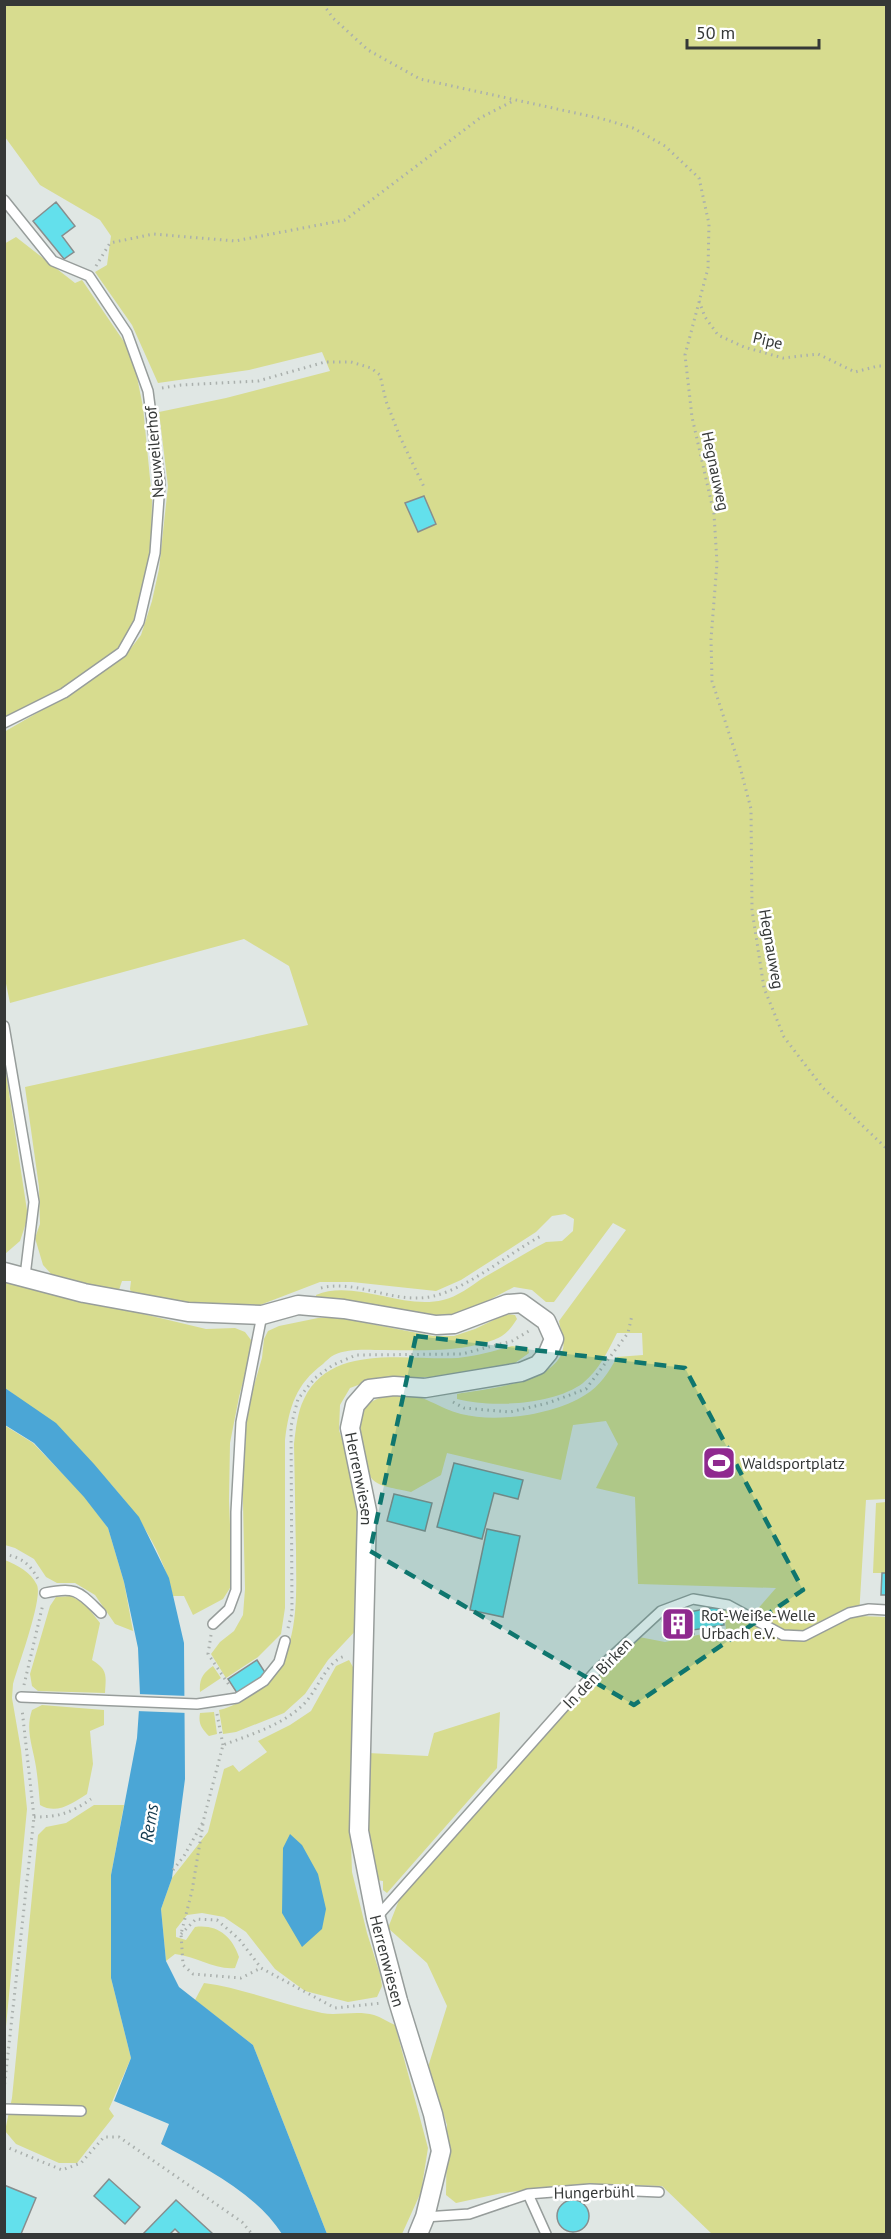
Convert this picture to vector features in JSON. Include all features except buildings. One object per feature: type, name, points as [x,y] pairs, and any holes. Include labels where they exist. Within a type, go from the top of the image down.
[{"type":"street","name":"Herrenwiesen","points":[[4,1272],[84,1293],[188,1312],[262,1316],[298,1305],[344,1309],[436,1325],[454,1323],[507,1304],[521,1303],[546,1321],[554,1339],[548,1353],[538,1365],[521,1372],[425,1388],[394,1386],[369,1389],[355,1405],[350,1428],[367,1511],[359,1831],[376,1918],[398,2001],[433,2114],[441,2151],[421,2226]]},
{"type":"lane","points":[[4,200],[53,261],[89,276]]},
{"type":"lane","name":"Neuweilerhof","points":[[4,723],[64,693],[122,652],[139,622],[155,554],[160,483],[148,391],[127,333],[89,276]]},
{"type":"lane","points":[[4,1026],[34,1202],[25,1276]]},
{"type":"lane","points":[[213,1624],[229,1609],[236,1590],[236,1512],[241,1422],[262,1316]]},
{"type":"lane","points":[[45,1593],[65,1589],[81,1593],[101,1613]]},
{"type":"lane","name":"In den Birken","points":[[376,1918],[595,1672],[661,1611],[693,1599],[728,1605],[783,1635],[804,1636],[849,1612],[869,1609],[886,1610]]},
{"type":"lane","points":[[21,1697],[197,1704],[237,1698],[264,1681],[279,1662],[285,1641]]},
{"type":"lane","points":[[4,2109],[81,2111]]},
{"type":"lane","name":"Hungerbühl","points":[[421,2226],[469,2214],[528,2194],[590,2189],[659,2192]]},
{"type":"lane","name":"Hungerbühl","points":[[528,2194],[546,2235]]},
{"type":"path","name":"Hegnauweg","points":[[323,4],[333,18],[368,50],[420,79],[517,99],[633,128],[665,146],[699,178],[709,224],[708,268],[685,354],[692,417],[714,514],[717,563],[711,639],[712,681],[751,809],[752,910],[764,987],[784,1037],[823,1088],[886,1148]]},
{"type":"path","points":[[89,276],[110,243],[153,234],[235,240],[345,220],[480,118],[517,99]]},
{"type":"path","name":"Pipe","points":[[699,300],[705,317],[718,335],[744,347],[783,358],[818,354],[855,372],[886,366]]},
{"type":"path","points":[[148,391],[181,385],[258,381],[325,362],[351,362],[371,368],[380,375],[386,401],[400,437],[424,487]]},
{"type":"path","points":[[323,1287],[358,1288],[416,1299],[438,1296],[472,1279],[541,1236]]},
{"type":"path","points":[[425,1388],[464,1408],[510,1412],[548,1403],[586,1389],[628,1333],[632,1315]]},
{"type":"path","points":[[4,1554],[21,1557],[35,1574],[45,1593],[21,1697],[34,1817],[4,2090]]},
{"type":"path","points":[[213,1624],[208,1654],[237,1698]]},
{"type":"path","points":[[223,1745],[282,1720],[303,1705],[333,1662],[342,1656],[364,1653]]},
{"type":"path","points":[[215,1702],[223,1745],[203,1822],[192,1891],[182,1934],[183,1965],[193,1974],[242,1978],[261,1968]]},
{"type":"path","points":[[34,1817],[51,1817],[73,1811],[91,1799]]},
{"type":"path","points":[[173,1870],[184,1856],[203,1822]]},
{"type":"path","points":[[182,1934],[196,1919],[217,1920],[239,1939],[261,1968],[335,2008],[398,2001]]},
{"type":"path","points":[[4,2146],[62,2170],[81,2163],[104,2137],[119,2137],[242,2222],[252,2235]]},
{"type":"highlighted area","points":[[416,1336],[685,1368],[803,1590],[634,1705],[370,1551]]},
{"type":"green space","points":[[5,5],[886,5],[886,1499],[866,1500],[859,1616],[886,1617],[886,2234],[712,2234],[662,2186],[586,2184],[502,2193],[456,2203],[446,2195],[447,2125],[428,2067],[447,2006],[427,1963],[388,1928],[401,1895],[597,1674],[639,1637],[665,1642],[726,1629],[723,1607],[748,1620],[776,1588],[638,1584],[635,1497],[596,1488],[618,1444],[606,1421],[573,1425],[561,1480],[447,1453],[441,1475],[411,1492],[385,1486],[372,1479],[360,1439],[359,1422],[361,1414],[372,1401],[393,1394],[414,1395],[451,1411],[475,1417],[507,1417],[541,1412],[572,1402],[590,1391],[604,1378],[617,1357],[643,1355],[642,1333],[617,1333],[594,1372],[583,1383],[571,1390],[556,1396],[522,1403],[487,1403],[457,1399],[457,1394],[501,1387],[534,1377],[548,1370],[558,1360],[563,1349],[559,1321],[626,1230],[613,1223],[554,1302],[546,1302],[532,1290],[514,1287],[476,1307],[448,1316],[407,1315],[317,1300],[316,1295],[346,1290],[411,1301],[427,1302],[448,1299],[546,1242],[562,1241],[573,1231],[574,1219],[565,1214],[552,1216],[536,1232],[461,1280],[436,1291],[352,1282],[320,1282],[260,1305],[181,1304],[133,1299],[130,1289],[131,1281],[122,1281],[119,1290],[110,1295],[53,1276],[43,1265],[35,1238],[40,1224],[39,1187],[25,1087],[308,1025],[289,966],[244,939],[10,1003],[4,974],[4,732],[82,687],[125,656],[141,635],[159,569],[168,486],[159,412],[226,398],[330,371],[322,352],[249,370],[158,383],[132,325],[95,272],[107,265],[111,236],[100,220],[40,185],[5,137]]},
{"type":"green space","points":[[16,237],[75,283],[82,280],[131,352],[143,407],[152,499],[151,556],[135,622],[118,651],[76,682],[5,717],[4,244]]},
{"type":"green space","points":[[4,1060],[28,1217],[20,1241],[5,1254]]},
{"type":"green space","points":[[5,1281],[206,1329],[235,1328],[245,1332],[251,1340],[250,1354],[230,1443],[229,1501],[232,1572],[230,1588],[223,1599],[193,1615],[184,1596],[173,1596],[154,1546],[126,1502],[90,1463],[5,1388]]},
{"type":"green space","points":[[506,1314],[515,1315],[517,1319],[505,1334],[490,1341],[442,1350],[345,1351],[331,1357],[306,1380],[295,1397],[285,1440],[285,1608],[281,1634],[258,1657],[226,1678],[211,1654],[220,1642],[234,1631],[243,1615],[245,1589],[242,1460],[246,1413],[268,1331],[279,1326],[335,1317],[433,1336],[454,1336]]},
{"type":"green space","points":[[512,1346],[528,1348],[529,1353],[515,1363],[471,1376],[393,1378],[369,1381],[350,1388],[340,1405],[339,1430],[350,1465],[357,1507],[360,1626],[328,1660],[305,1694],[284,1713],[236,1732],[223,1734],[219,1710],[242,1700],[270,1678],[289,1645],[296,1588],[294,1444],[302,1404],[316,1381],[332,1369],[372,1358],[458,1358]]},
{"type":"green space","points":[[4,1425],[33,1443],[85,1497],[108,1528],[124,1582],[133,1631],[115,1624],[95,1595],[75,1583],[57,1583],[46,1577],[34,1559],[5,1545]]},
{"type":"green space","points":[[886,1502],[886,1573],[873,1573],[876,1503]]},
{"type":"green space","points":[[5,1560],[31,1576],[37,1585],[38,1593],[33,1618],[13,1684],[12,1698],[21,1750],[27,1809],[5,2037]]},
{"type":"green space","points":[[71,1596],[85,1604],[100,1623],[92,1660],[101,1667],[105,1674],[105,1693],[38,1691],[32,1686],[30,1674],[50,1606],[56,1597]]},
{"type":"green space","points":[[349,1660],[357,1674],[350,1815],[352,1872],[380,1974],[382,1986],[377,1997],[348,2002],[305,1991],[275,1969],[246,1932],[224,1917],[202,1913],[187,1915],[176,1929],[176,1937],[186,1940],[195,1927],[210,1927],[223,1933],[232,1943],[239,1957],[235,1968],[220,1967],[175,1954],[166,1961],[161,1909],[172,1878],[208,1832],[224,1769],[233,1765],[239,1772],[267,1752],[258,1741],[290,1725],[311,1711],[336,1666]]},
{"type":"green space","points":[[213,1666],[221,1678],[200,1692],[202,1677]]},
{"type":"green space","points":[[42,1705],[104,1710],[104,1725],[90,1731],[93,1764],[87,1794],[70,1804],[53,1809],[40,1805],[37,1772],[30,1738],[29,1725],[32,1710]]},
{"type":"green space","points":[[214,1712],[217,1734],[209,1736],[201,1726],[200,1713]]},
{"type":"green space","points":[[500,1712],[497,1768],[387,1893],[383,1890],[383,1881],[371,1879],[363,1828],[368,1753],[428,1756],[434,1733]]},
{"type":"green space","points":[[94,1805],[124,1805],[111,1875],[111,1978],[131,2058],[109,2109],[114,2116],[77,2163],[59,2163],[16,2144],[5,2131],[12,2098],[38,1835],[46,1827],[66,1823]]},
{"type":"green space","points":[[204,1983],[322,2013],[374,2015],[395,2025],[428,2148],[421,2192],[402,2234],[327,2234],[253,2045],[195,2000]]},
{"type":"water","name":"Rems","points":[[5,1388],[56,1423],[94,1464],[139,1517],[169,1578],[184,1643],[185,1779],[172,1878],[161,1909],[166,1961],[179,1987],[253,2045],[327,2234],[282,2234],[258,2206],[228,2182],[161,2144],[169,2124],[114,2101],[131,2058],[111,1978],[111,1875],[137,1738],[140,1695],[138,1648],[124,1582],[108,1528],[84,1497],[34,1443],[5,1425]]},
{"type":"water","points":[[290,1834],[302,1845],[318,1874],[326,1909],[322,1929],[302,1947],[282,1913],[283,1848]]},
{"type":"pier","points":[[137,1694],[188,1696],[188,1713],[136,1711]]},
{"type":"place","name":"Waldsportplatz","points":[[719,1463]]},
{"type":"place","name":"Rot-Weiße-Welle Urbach e.V.","points":[[678,1624]]}]
